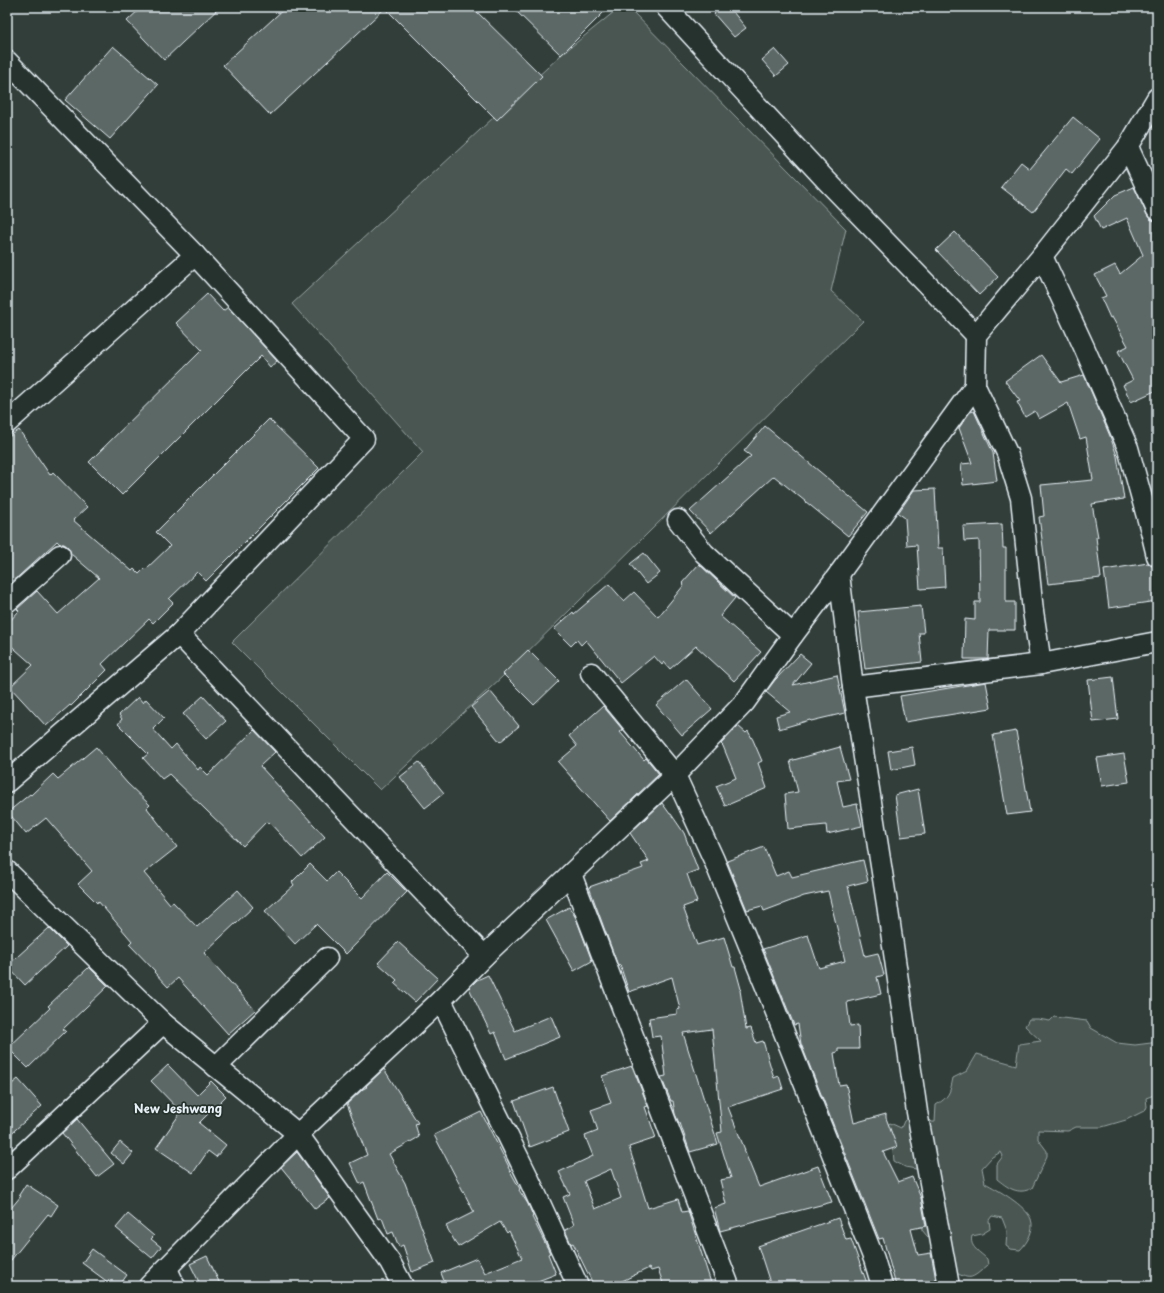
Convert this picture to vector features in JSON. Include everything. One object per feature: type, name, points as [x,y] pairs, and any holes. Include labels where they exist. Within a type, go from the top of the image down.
[{"type":"street","points":[[666,7],[825,180],[976,335]]},
{"type":"street","points":[[7,61],[195,256],[364,439],[179,634],[7,782]]},
{"type":"street","points":[[1041,664],[1033,611],[1021,498],[1007,453],[975,386],[976,335],[1042,256],[1128,147],[1157,98]]},
{"type":"street","points":[[1128,147],[1157,210]]},
{"type":"street","points":[[7,423],[195,256]]},
{"type":"street","points":[[1042,256],[1084,346],[1128,448],[1157,556]]},
{"type":"street","points":[[149,1286],[171,1277],[298,1134],[441,1000],[484,956],[675,774],[745,702],[975,386]]},
{"type":"street","points":[[678,520],[704,553],[793,635]]},
{"type":"street","points":[[7,602],[60,554]]},
{"type":"street","points":[[839,574],[853,687],[887,904],[917,1112],[949,1286]]},
{"type":"street","points":[[179,634],[484,956]]},
{"type":"street","points":[[853,687],[1041,664],[1157,642]]},
{"type":"street","points":[[591,673],[675,774],[714,860],[766,987],[874,1259],[882,1286]]},
{"type":"street","points":[[7,871],[163,1023],[298,1134],[390,1262],[403,1286]]},
{"type":"street","points":[[571,874],[729,1286]]},
{"type":"street","points":[[216,1067],[327,958]]},
{"type":"street","points":[[441,1000],[527,1176],[578,1286]]},
{"type":"street","points":[[7,1169],[163,1023]]},
{"type":"shaded area","points":[[620,7],[628,7],[846,229],[831,291],[863,321],[502,677],[380,790],[232,642],[423,452],[292,304],[561,55]]},
{"type":"shaded area","points":[[1054,1017],[1087,1021],[1091,1028],[1117,1043],[1135,1045],[1157,1041],[1157,1105],[1154,1095],[1146,1098],[1147,1107],[1144,1111],[1126,1120],[1102,1127],[1076,1127],[1068,1131],[1038,1130],[1038,1139],[1047,1151],[1047,1156],[1032,1188],[1027,1190],[1013,1190],[997,1179],[997,1164],[1003,1156],[1001,1152],[992,1157],[982,1168],[985,1183],[1011,1198],[1023,1208],[1031,1219],[1031,1232],[1028,1240],[1020,1250],[1010,1249],[1006,1246],[1007,1231],[1002,1218],[992,1216],[989,1220],[990,1229],[982,1234],[972,1236],[971,1240],[976,1249],[987,1259],[988,1265],[973,1276],[962,1276],[949,1270],[942,1246],[927,1236],[922,1230],[921,1213],[925,1185],[916,1169],[905,1167],[894,1161],[893,1150],[883,1133],[886,1126],[890,1123],[901,1128],[904,1121],[914,1113],[927,1117],[932,1122],[935,1122],[936,1105],[944,1100],[948,1094],[953,1078],[967,1071],[977,1054],[1016,1065],[1019,1044],[1041,1041],[1025,1026],[1029,1019],[1050,1021]]},
{"type":"building","points":[[142,7],[220,7],[164,60],[127,21]]},
{"type":"building","points":[[286,7],[472,7],[542,76],[497,120],[385,8],[270,115],[223,65]]},
{"type":"building","points":[[512,7],[609,7],[561,55]]},
{"type":"building","points":[[721,7],[729,7],[746,28],[734,37],[714,14]]},
{"type":"building","points":[[113,46],[158,85],[110,139],[65,100]]},
{"type":"building","points":[[775,49],[789,65],[776,76],[762,60]]},
{"type":"building","points":[[1073,117],[1100,139],[1072,174],[1066,169],[1033,212],[1001,187],[1021,162],[1030,169]]},
{"type":"building","points":[[1134,187],[1147,215],[1150,219],[1155,221],[1157,225],[1157,390],[1131,402],[1123,385],[1133,380],[1118,351],[1128,346],[1112,317],[1110,318],[1101,298],[1106,296],[1095,275],[1115,265],[1120,274],[1143,255],[1127,218],[1101,230],[1094,216],[1115,195]]},
{"type":"building","points":[[955,232],[998,277],[979,295],[936,250]]},
{"type":"building","points":[[207,294],[223,311],[228,307],[277,361],[270,367],[261,356],[122,495],[89,462],[202,350],[176,323]]},
{"type":"building","points":[[1041,355],[1061,382],[1084,375],[1117,456],[1124,499],[1092,504],[1098,537],[1096,537],[1101,578],[1048,584],[1039,517],[1044,516],[1041,485],[1093,480],[1086,437],[1080,439],[1068,403],[1039,419],[1035,411],[1025,417],[1017,402],[1020,401],[1005,381]]},
{"type":"building","points":[[974,411],[993,453],[997,481],[963,485],[961,464],[972,463],[959,428],[970,412]]},
{"type":"building","points":[[269,419],[319,468],[206,581],[197,572],[169,599],[173,603],[153,623],[149,619],[102,664],[107,670],[71,706],[70,705],[46,726],[10,687],[33,665],[7,642],[7,624],[19,611],[17,609],[37,591],[58,614],[99,578],[71,554],[68,547],[57,541],[7,587],[7,438],[19,430],[50,475],[53,472],[87,507],[73,520],[132,571],[134,569],[139,574],[170,546],[156,532]]},
{"type":"building","points":[[765,426],[868,512],[848,536],[774,476],[711,533],[690,511],[751,456],[744,451]]},
{"type":"building","points":[[935,489],[938,548],[943,548],[945,587],[920,589],[917,545],[907,546],[905,518],[898,513],[914,490]]},
{"type":"building","points":[[1002,524],[1003,548],[1006,548],[1006,602],[1015,602],[1015,630],[989,630],[988,659],[964,659],[965,619],[975,620],[975,602],[980,602],[979,540],[964,541],[963,526]]},
{"type":"building","points":[[644,553],[660,573],[646,584],[630,564]]},
{"type":"building","points":[[1148,563],[1153,567],[1156,567],[1157,601],[1109,608],[1104,570]]},
{"type":"building","points":[[699,564],[735,598],[720,616],[761,652],[734,681],[696,646],[670,669],[664,662],[662,665],[654,656],[621,683],[586,640],[581,645],[577,640],[571,646],[554,629],[609,584],[624,601],[634,592],[658,617],[684,585],[682,583]]},
{"type":"building","points":[[921,606],[924,633],[919,633],[922,662],[865,669],[858,612]]},
{"type":"building","points":[[528,650],[559,681],[534,705],[503,674]]},
{"type":"building","points":[[800,654],[811,663],[793,685],[837,675],[845,713],[810,720],[779,729],[776,716],[790,712],[766,692],[775,680]]},
{"type":"building","points":[[1113,677],[1118,719],[1093,722],[1088,680]]},
{"type":"building","points":[[686,679],[712,709],[682,735],[656,705]]},
{"type":"building","points":[[986,682],[991,708],[905,722],[900,696]]},
{"type":"building","points":[[490,691],[519,726],[500,742],[471,707]]},
{"type":"building","points":[[203,696],[226,721],[206,739],[183,714]]},
{"type":"building","points":[[138,697],[143,703],[146,699],[164,718],[153,729],[171,749],[176,744],[198,770],[200,767],[208,775],[254,730],[275,752],[260,766],[325,837],[302,858],[269,822],[266,822],[243,846],[169,774],[162,779],[143,758],[148,754],[118,724],[122,719],[119,715]]},
{"type":"building","points":[[603,706],[623,730],[620,732],[644,760],[646,758],[659,774],[610,821],[558,762],[577,746],[569,736]]},
{"type":"building","points":[[738,726],[746,733],[748,731],[753,740],[762,761],[758,763],[767,788],[725,806],[716,786],[736,778],[721,744]]},
{"type":"building","points":[[1016,731],[1030,812],[1007,815],[993,735]]},
{"type":"building","points":[[96,747],[127,783],[150,805],[147,808],[177,847],[144,873],[170,904],[173,902],[197,927],[238,890],[253,907],[204,953],[255,1010],[228,1034],[178,978],[168,987],[129,944],[132,941],[98,901],[97,903],[78,884],[92,871],[46,818],[26,834],[8,812],[30,794],[31,795],[53,774],[58,779]]},
{"type":"building","points":[[840,747],[849,779],[837,781],[843,807],[857,804],[862,826],[827,834],[826,825],[788,829],[785,794],[798,792],[790,761]]},
{"type":"building","points":[[912,747],[915,765],[891,770],[888,751]]},
{"type":"building","points":[[1124,754],[1129,782],[1102,786],[1097,758]]},
{"type":"building","points":[[419,762],[444,793],[425,808],[400,777]]},
{"type":"building","points":[[918,789],[925,834],[901,837],[895,795]]},
{"type":"building","points":[[662,803],[684,833],[698,870],[687,874],[697,902],[683,907],[697,945],[724,937],[741,989],[746,1029],[751,1028],[756,1043],[763,1041],[774,1078],[779,1076],[783,1089],[728,1107],[759,1187],[818,1166],[832,1202],[720,1231],[714,1208],[726,1204],[720,1180],[731,1178],[717,1133],[722,1132],[712,1029],[683,1033],[718,1144],[690,1152],[680,1123],[675,1114],[673,1101],[671,1101],[661,1077],[666,1076],[661,1036],[652,1037],[649,1018],[677,1014],[677,1010],[680,1009],[672,977],[629,992],[620,965],[618,966],[589,887],[643,868],[641,864],[649,861],[630,833]]},
{"type":"building","points":[[764,847],[776,876],[789,871],[792,877],[863,860],[868,881],[848,886],[865,956],[878,953],[884,975],[877,977],[881,994],[847,1002],[850,1026],[858,1025],[859,1049],[838,1049],[838,1052],[834,1053],[839,1085],[846,1084],[854,1123],[886,1114],[886,1118],[897,1147],[883,1152],[898,1182],[912,1177],[921,1198],[926,1226],[911,1229],[918,1255],[931,1253],[936,1280],[914,1286],[896,1286],[883,1238],[879,1239],[801,1044],[798,1024],[794,1025],[763,949],[808,935],[819,968],[845,961],[828,891],[804,896],[764,911],[762,906],[747,910],[727,861]]},
{"type":"building","points":[[310,864],[327,881],[336,872],[362,898],[387,872],[407,892],[346,954],[316,924],[295,944],[265,911],[294,885],[292,882]]},
{"type":"building","points":[[569,907],[576,918],[592,961],[574,971],[546,920]]},
{"type":"building","points":[[49,928],[67,946],[25,985],[7,966]]},
{"type":"building","points":[[398,942],[438,978],[415,1002],[394,983],[397,980],[378,963]]},
{"type":"building","points":[[89,967],[108,986],[63,1029],[66,1031],[28,1068],[8,1048],[50,1008],[48,1006]]},
{"type":"building","points":[[488,975],[515,1031],[551,1016],[560,1037],[506,1059],[495,1032],[491,1034],[469,988],[477,980]]},
{"type":"building","points":[[168,1065],[197,1095],[211,1081],[226,1096],[199,1123],[226,1145],[216,1157],[208,1151],[193,1173],[156,1148],[181,1112],[151,1081]]},
{"type":"building","points":[[632,1066],[648,1106],[645,1107],[656,1138],[629,1147],[648,1208],[678,1199],[682,1212],[688,1211],[712,1286],[664,1286],[658,1269],[651,1271],[649,1268],[612,1286],[594,1286],[573,1243],[571,1244],[565,1230],[574,1225],[563,1197],[570,1194],[559,1172],[593,1156],[585,1136],[598,1131],[591,1110],[611,1103],[602,1076]],"holes":[[[611,1169],[621,1198],[595,1209],[584,1181]]]},
{"type":"building","points":[[384,1069],[418,1123],[415,1124],[419,1137],[389,1154],[405,1183],[435,1263],[412,1272],[403,1245],[399,1247],[393,1232],[388,1234],[382,1218],[378,1219],[364,1182],[360,1184],[350,1163],[367,1155],[347,1104],[367,1087],[366,1086]]},
{"type":"building","points":[[18,1079],[42,1106],[7,1137],[7,1088]]},
{"type":"building","points":[[553,1087],[569,1132],[530,1147],[514,1101]]},
{"type":"building","points":[[481,1112],[520,1189],[519,1190],[528,1204],[533,1216],[532,1217],[550,1253],[548,1254],[556,1274],[525,1286],[446,1286],[441,1273],[477,1258],[485,1273],[522,1258],[509,1231],[507,1233],[500,1222],[458,1247],[446,1226],[474,1212],[434,1135]]},
{"type":"building","points":[[77,1119],[114,1164],[97,1177],[62,1133]]},
{"type":"building","points":[[120,1142],[133,1153],[124,1164],[111,1153]]},
{"type":"building","points":[[297,1152],[330,1198],[315,1209],[281,1167]]},
{"type":"building","points":[[26,1184],[58,1205],[51,1216],[48,1214],[7,1265],[7,1213],[21,1196],[19,1195]]},
{"type":"building","points":[[128,1214],[154,1236],[151,1239],[161,1247],[152,1258],[116,1228]]},
{"type":"building","points":[[838,1218],[846,1240],[851,1239],[868,1286],[771,1286],[758,1246]]},
{"type":"building","points":[[92,1249],[127,1275],[119,1286],[113,1286],[82,1263]]},
{"type":"building","points":[[207,1256],[221,1286],[201,1286],[190,1264]]},
{"type":"district","name":"New Jeshwang","points":[[178,1108]]}]
